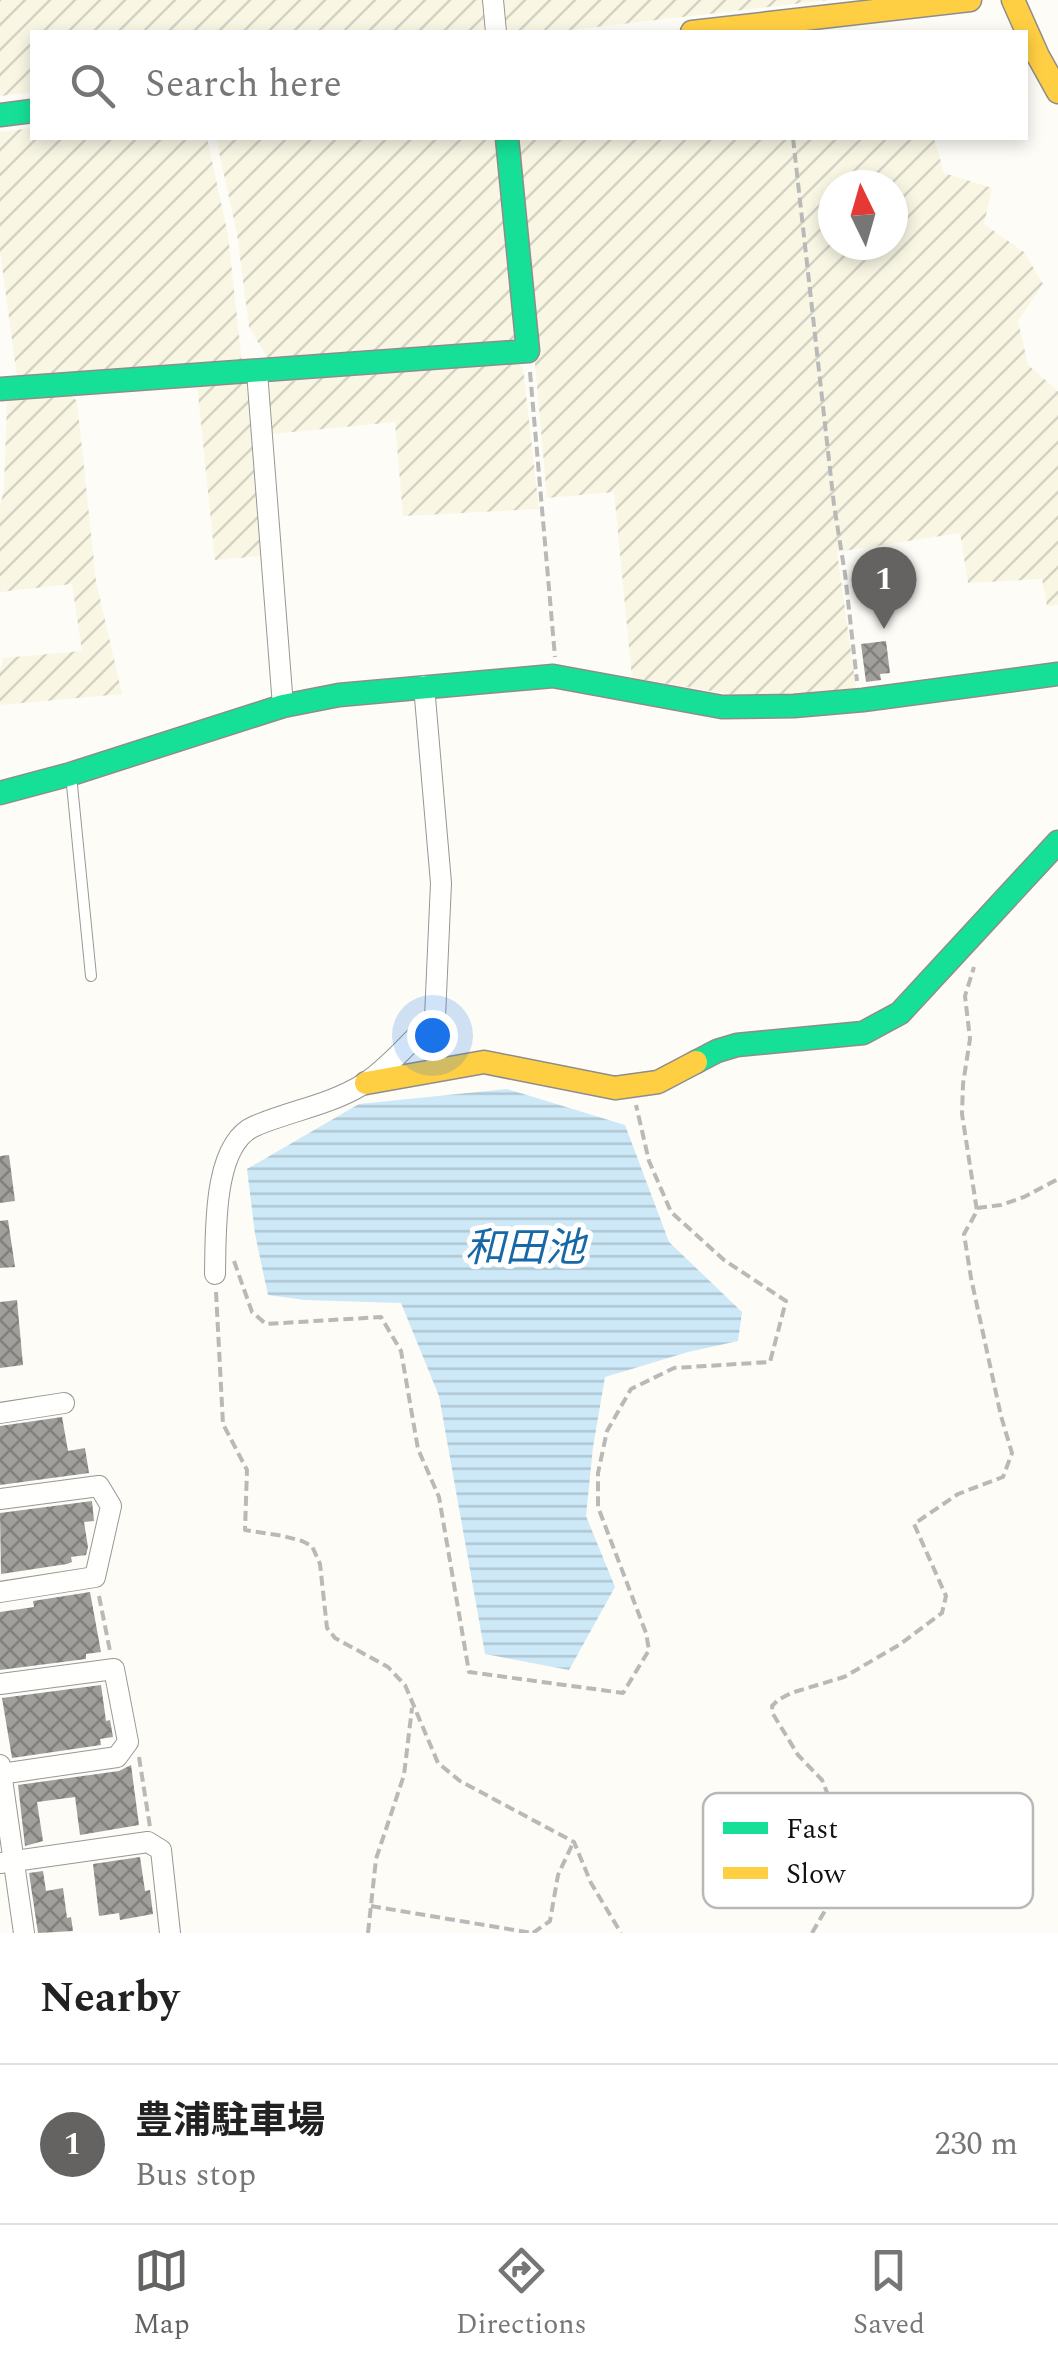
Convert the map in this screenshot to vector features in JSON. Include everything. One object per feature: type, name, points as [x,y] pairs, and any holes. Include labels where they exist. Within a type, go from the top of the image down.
[{"type":"street","points":[[493,0],[496,30]]},
{"type":"street","points":[[709,30],[970,0]]},
{"type":"street","points":[[1014,0],[1027,30]]},
{"type":"street","points":[[1028,33],[1058,92]]},
{"type":"street","points":[[0,115],[30,111]]},
{"type":"street","points":[[0,389],[528,351],[508,140]]},
{"type":"street","points":[[257,372],[283,706]]},
{"type":"street","points":[[0,794],[283,706],[339,694],[553,676],[722,707],[794,706],[1058,674]]},
{"type":"street","points":[[366,1083],[435,1018],[441,883],[424,686]]},
{"type":"street","points":[[215,1274],[217,1206],[230,1151],[250,1128],[366,1083],[484,1062],[615,1088],[658,1082],[717,1051],[737,1045],[863,1033],[900,1013],[1058,842]]},
{"type":"street","points":[[0,1413],[64,1404]]},
{"type":"street","points":[[0,1499],[99,1486],[111,1506],[95,1577],[0,1592]]},
{"type":"street","points":[[0,1684],[114,1669],[128,1742],[116,1756],[1,1774]]},
{"type":"street","points":[[0,1765],[7,1862],[24,1933]]},
{"type":"street","points":[[7,1862],[148,1842],[160,1850],[170,1933]]},
{"type":"lane","points":[[71,774],[92,976]]},
{"type":"path","points":[[793,140],[834,505],[856,675],[864,700]]},
{"type":"path","points":[[528,351],[556,664],[553,676]]},
{"type":"path","points":[[827,1793],[822,1780],[798,1755],[772,1706],[791,1693],[844,1676],[898,1646],[942,1612],[946,1596],[914,1524],[958,1494],[1003,1476],[1012,1453],[970,1278],[964,1234],[978,1211],[962,1114],[970,1039],[965,996],[976,963]]},
{"type":"path","points":[[234,1261],[252,1312],[266,1324],[381,1317],[401,1351],[418,1449],[439,1497],[469,1672],[623,1693],[649,1650],[598,1507],[598,1472],[607,1431],[631,1389],[674,1368],[770,1362],[786,1301],[724,1260],[671,1212],[649,1161],[631,1086]]},
{"type":"path","points":[[977,1208],[1024,1197],[1058,1179]]},
{"type":"path","points":[[215,1274],[222,1424],[247,1470],[246,1530],[302,1540],[312,1546],[320,1564],[327,1628],[347,1646],[388,1667],[405,1686],[438,1763],[460,1781],[574,1842],[621,1933]]},
{"type":"path","points":[[95,1577],[114,1669]]},
{"type":"path","points":[[368,1933],[376,1859],[404,1774],[412,1704]]},
{"type":"path","points":[[128,1742],[138,1750],[150,1826],[148,1842]]},
{"type":"path","points":[[371,1906],[533,1933],[550,1921],[558,1875],[574,1842]]},
{"type":"path","points":[[812,1933],[827,1908]]},
{"type":"shaded area","points":[[0,0],[485,0],[489,30],[30,30],[30,92],[0,96]]},
{"type":"shaded area","points":[[501,0],[828,0],[570,30],[505,30]]},
{"type":"shaded area","points":[[30,128],[30,140],[207,140],[228,235],[242,363],[17,377],[0,251],[0,132]]},
{"type":"shaded area","points":[[216,140],[499,140],[521,345],[271,364],[249,327],[237,234]]},
{"type":"shaded area","points":[[515,140],[935,140],[944,173],[992,188],[984,224],[1024,252],[1043,284],[1018,321],[1028,365],[1058,391],[1058,605],[1047,606],[1042,579],[968,583],[960,533],[837,552],[857,694],[766,700],[632,678],[614,492],[547,498]]},
{"type":"shaded area","points":[[514,360],[523,368],[539,509],[403,516],[395,422],[272,434],[268,383]]},
{"type":"shaded area","points":[[240,379],[250,388],[262,556],[215,560],[197,385]]},
{"type":"shaded area","points":[[70,395],[77,401],[96,581],[122,694],[0,705],[3,658],[82,651],[72,584],[0,592],[0,508],[7,401]]},
{"type":"water","name":"和田池","points":[[507,1089],[625,1125],[669,1242],[742,1312],[738,1341],[605,1377],[586,1516],[615,1587],[569,1670],[485,1654],[439,1396],[401,1303],[268,1295],[247,1169],[359,1104]]},
{"type":"building","points":[[886,641],[890,673],[880,674],[881,680],[866,682],[861,644]]},
{"type":"building","points":[[9,1155],[15,1201],[0,1203],[0,1156]]},
{"type":"building","points":[[8,1220],[15,1267],[0,1268],[0,1221]]},
{"type":"building","points":[[17,1300],[23,1365],[0,1368],[0,1302]]},
{"type":"building","points":[[62,1417],[68,1451],[85,1448],[89,1473],[0,1485],[0,1426]]},
{"type":"building","points":[[92,1501],[94,1521],[84,1522],[86,1555],[71,1557],[72,1562],[67,1564],[1,1574],[0,1513]]},
{"type":"building","points":[[90,1592],[101,1652],[86,1654],[86,1659],[0,1670],[0,1612],[34,1607],[33,1601]]},
{"type":"building","points":[[101,1685],[106,1721],[110,1720],[113,1737],[100,1739],[101,1745],[12,1758],[2,1698]]},
{"type":"building","points":[[131,1765],[139,1825],[80,1835],[75,1797],[37,1802],[43,1841],[25,1846],[18,1785],[119,1771]]},
{"type":"building","points":[[140,1857],[153,1914],[120,1920],[119,1913],[99,1916],[93,1864]]},
{"type":"building","points":[[43,1871],[46,1891],[63,1888],[73,1931],[38,1933],[29,1873]]},
{"type":"traffic: fast","points":[[0,115],[30,111]]},
{"type":"traffic: fast","points":[[0,389],[528,351],[507,140]]},
{"type":"traffic: fast","points":[[0,793],[283,706],[339,695],[553,676],[722,707],[794,706],[1058,674]]},
{"type":"traffic: fast","points":[[696,1062],[737,1045],[863,1033],[900,1013],[1058,842]]},
{"type":"traffic: slow","points":[[709,30],[970,0]]},
{"type":"traffic: slow","points":[[1013,0],[1026,30]]},
{"type":"traffic: slow","points":[[1028,34],[1058,92]]},
{"type":"traffic: slow","points":[[366,1083],[484,1062],[615,1088],[658,1082],[696,1062]]},
{"type":"place","name":"豊浦駐車場","points":[[884,629]]}]
